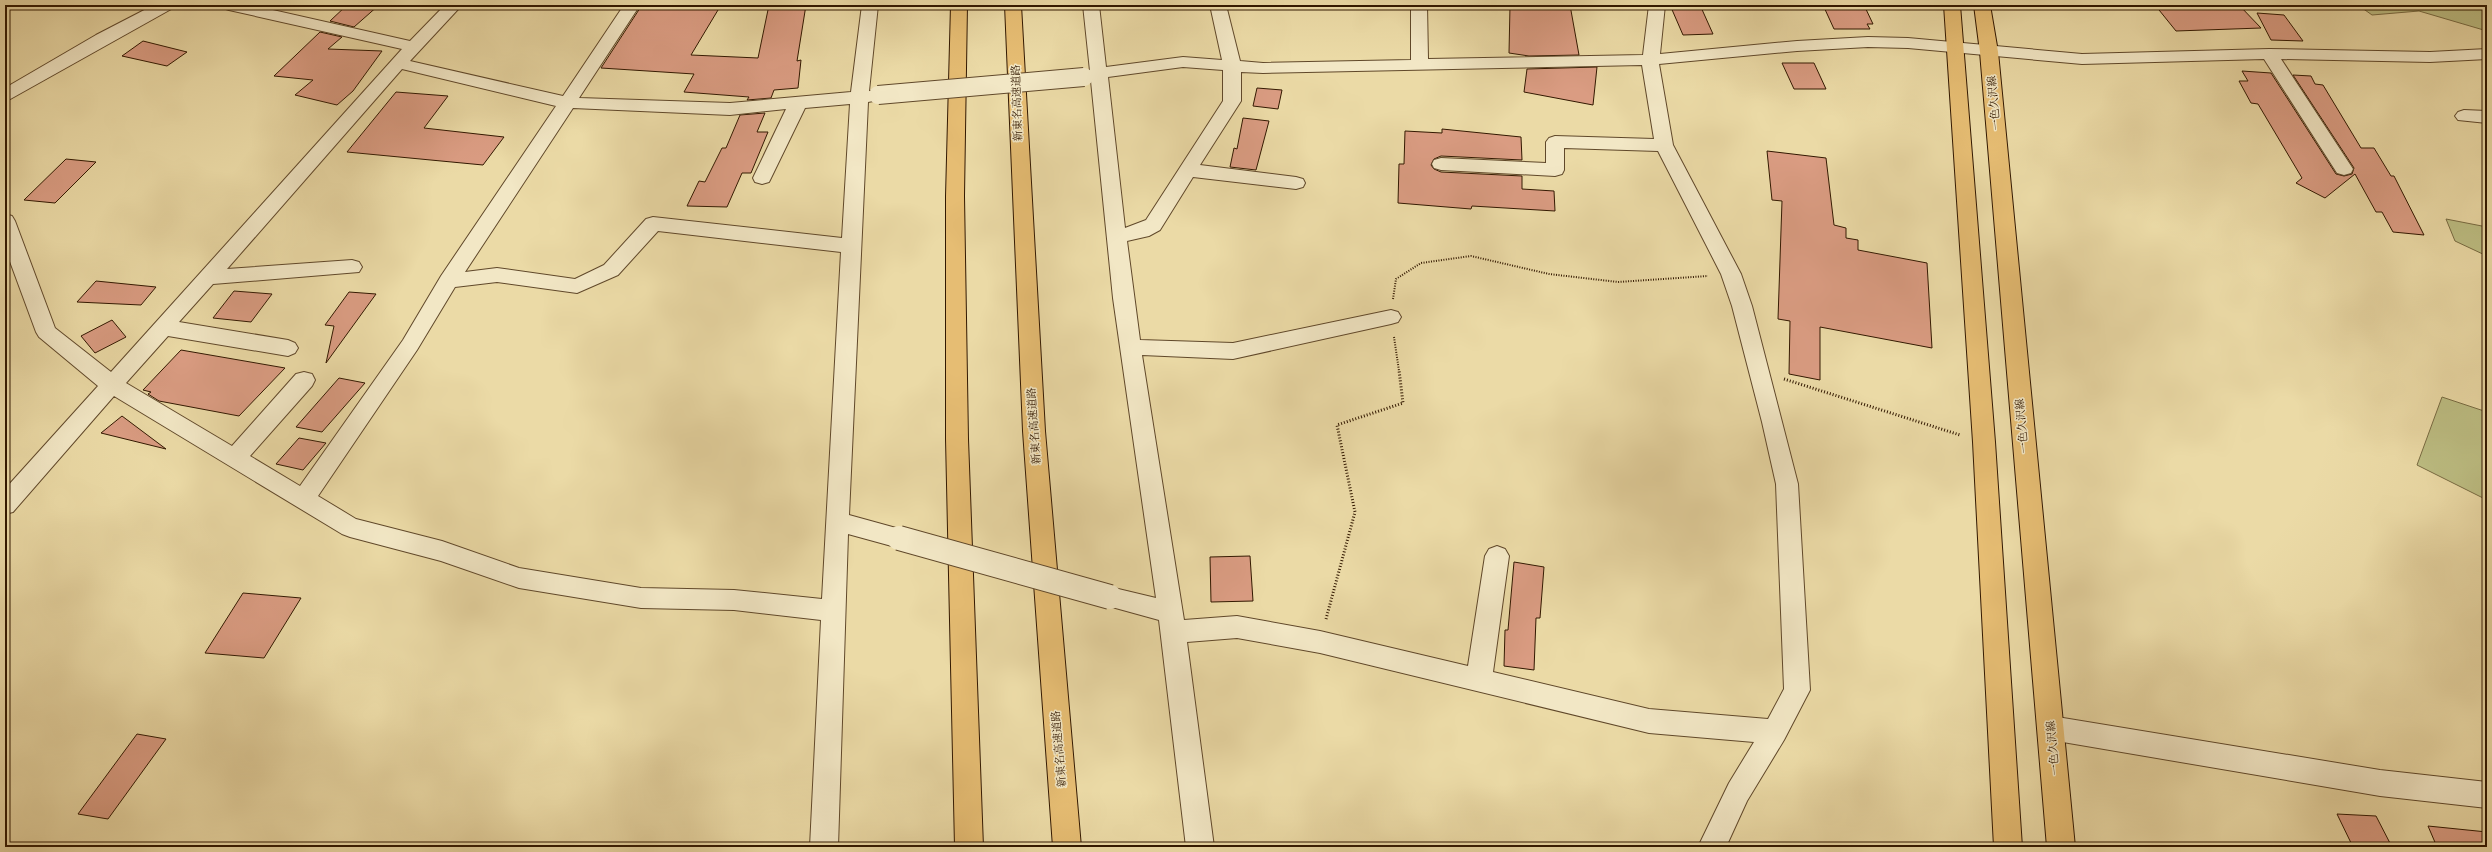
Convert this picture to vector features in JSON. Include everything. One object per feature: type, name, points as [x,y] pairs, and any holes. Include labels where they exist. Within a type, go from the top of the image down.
[{"type":"main road","points":[[959,5],[955,196],[957,439],[969,847]]},
{"type":"main road","name":"新東名高速道路","points":[[1013,5],[1034,431],[1067,847]]},
{"type":"main road","points":[[1952,5],[1957,50],[1984,442],[2008,847]]},
{"type":"main road","name":"一色久沢線","points":[[1982,5],[1989,52],[2061,847]]},
{"type":"street","points":[[5,96],[102,39],[167,5]]},
{"type":"street","points":[[230,5],[414,47]]},
{"type":"street","points":[[5,505],[398,63],[454,5]]},
{"type":"street","points":[[303,499],[410,346],[448,281],[632,5]]},
{"type":"street","points":[[824,847],[837,521],[852,246],[869,96],[870,5]]},
{"type":"street","points":[[1091,5],[1092,75],[1116,236],[1130,347],[1171,622],[1200,847]]},
{"type":"street","points":[[1116,236],[1142,231],[1153,225],[1232,100],[1232,65],[1218,5]]},
{"type":"street","points":[[1419,5],[1420,65]]},
{"type":"street","points":[[1657,5],[1650,60],[1664,146],[1731,274],[1742,306],[1760,372],[1787,484],[1797,690],[1775,732],[1738,792],[1712,847]]},
{"type":"street","points":[[398,63],[547,99],[568,102],[730,109],[798,104],[1092,75],[1183,62],[1263,68],[1650,60],[1797,46],[1868,42],[2082,59],[2269,54],[2430,57],[2487,54]]},
{"type":"street","points":[[2269,54],[2344,169]]},
{"type":"street","points":[[762,178],[798,104]]},
{"type":"street","points":[[2464,116],[2487,118]]},
{"type":"street","points":[[1441,164],[1555,170],[1555,142],[1664,146]]},
{"type":"street","points":[[1188,170],[1296,183]]},
{"type":"street","points":[[5,221],[46,332],[107,390],[235,458],[350,527],[442,551],[519,578],[641,598],[734,600],[834,611]]},
{"type":"street","points":[[448,281],[498,275],[577,286],[611,270],[653,224],[852,246]]},
{"type":"street","points":[[207,277],[352,267]]},
{"type":"street","points":[[1130,347],[1234,351],[1391,317]]},
{"type":"street","points":[[162,327],[288,348]]},
{"type":"street","points":[[235,458],[304,380]]},
{"type":"street","points":[[837,521],[1110,597],[1171,622],[1237,627],[1320,642],[1649,721],[1775,732]]},
{"type":"street","points":[[1479,680],[1497,556]]},
{"type":"street","points":[[2051,728],[2380,784],[2487,795]]},
{"type":"path","points":[[1320,642],[1355,512],[1338,425],[1404,403],[1391,317],[1396,279],[1421,264],[1471,256],[1549,274],[1618,282],[1731,274]]},
{"type":"path","points":[[1760,372],[1984,442]]},
{"type":"green space","points":[[2358,5],[2487,5],[2487,31],[2419,11],[2372,15]]},
{"type":"green space","points":[[2446,219],[2487,227],[2487,256],[2455,241]]},
{"type":"green space","points":[[2442,397],[2487,412],[2487,500],[2417,465]]},
{"type":"building","points":[[347,5],[379,5],[354,27],[330,21]]},
{"type":"building","points":[[642,5],[721,5],[691,55],[758,58],[769,5],[806,5],[797,61],[801,60],[798,88],[774,90],[771,98],[747,100],[749,97],[684,92],[694,74],[601,68]]},
{"type":"building","points":[[1543,5],[1570,5],[1579,55],[1529,56],[1509,53],[1510,6],[1544,8]]},
{"type":"building","points":[[1670,5],[1700,5],[1713,34],[1683,35]]},
{"type":"building","points":[[1823,5],[1864,5],[1873,24],[1867,24],[1870,29],[1834,29]]},
{"type":"building","points":[[2155,5],[2239,5],[2261,28],[2176,31]]},
{"type":"building","points":[[2257,13],[2284,15],[2303,41],[2271,40]]},
{"type":"building","points":[[320,32],[342,37],[328,49],[382,51],[353,91],[337,105],[295,95],[313,80],[274,76]]},
{"type":"building","points":[[143,41],[187,52],[167,66],[122,56]]},
{"type":"building","points":[[1782,63],[1814,63],[1826,89],[1794,89]]},
{"type":"building","points":[[1597,67],[1593,105],[1524,92],[1527,69]]},
{"type":"building","points":[[2242,71],[2271,73],[2336,174],[2344,176],[2352,174],[2354,168],[2293,75],[2311,76],[2315,84],[2323,85],[2361,148],[2374,148],[2391,176],[2394,176],[2424,235],[2393,232],[2382,212],[2376,212],[2355,174],[2325,198],[2296,183],[2302,178],[2258,104],[2251,103],[2239,81],[2248,81]]},
{"type":"building","points":[[1257,88],[1282,90],[1278,109],[1253,106]]},
{"type":"building","points":[[396,92],[448,96],[424,128],[504,137],[483,165],[347,152]]},
{"type":"building","points":[[765,113],[757,132],[768,132],[751,173],[742,173],[727,207],[687,206],[699,181],[705,182],[722,148],[726,148],[740,115]]},
{"type":"building","points":[[1243,118],[1269,121],[1256,170],[1230,167],[1234,148],[1237,149]]},
{"type":"building","points":[[1442,129],[1521,137],[1522,160],[1441,156],[1434,159],[1431,165],[1434,169],[1441,172],[1522,176],[1522,189],[1554,191],[1555,211],[1472,206],[1471,209],[1398,203],[1399,164],[1404,164],[1405,131],[1442,133]]},
{"type":"building","points":[[1767,151],[1826,158],[1834,225],[1846,228],[1846,238],[1858,240],[1858,250],[1927,263],[1932,348],[1820,327],[1820,380],[1789,374],[1790,321],[1778,319],[1782,201],[1772,200]]},
{"type":"building","points":[[66,159],[96,162],[55,203],[24,200]]},
{"type":"building","points":[[96,281],[156,287],[141,305],[77,302]]},
{"type":"building","points":[[234,291],[272,294],[251,322],[213,318]]},
{"type":"building","points":[[349,292],[376,294],[326,363],[334,326],[325,325]]},
{"type":"building","points":[[112,320],[126,337],[95,353],[81,336]]},
{"type":"building","points":[[181,350],[285,368],[239,416],[159,401],[148,394],[151,392],[143,390]]},
{"type":"building","points":[[339,378],[365,383],[322,432],[296,427]]},
{"type":"building","points":[[122,416],[166,449],[101,433]]},
{"type":"building","points":[[299,438],[326,443],[303,470],[276,464]]},
{"type":"building","points":[[1250,556],[1253,601],[1211,602],[1210,557]]},
{"type":"building","points":[[1514,562],[1544,567],[1540,618],[1536,618],[1534,670],[1504,666],[1505,630],[1508,630]]},
{"type":"building","points":[[243,593],[301,598],[264,658],[205,653]]},
{"type":"building","points":[[137,734],[166,739],[108,819],[78,814]]},
{"type":"building","points":[[2337,814],[2376,816],[2392,847],[2353,847]]},
{"type":"building","points":[[2428,826],[2487,832],[2487,847],[2437,847]]}]
